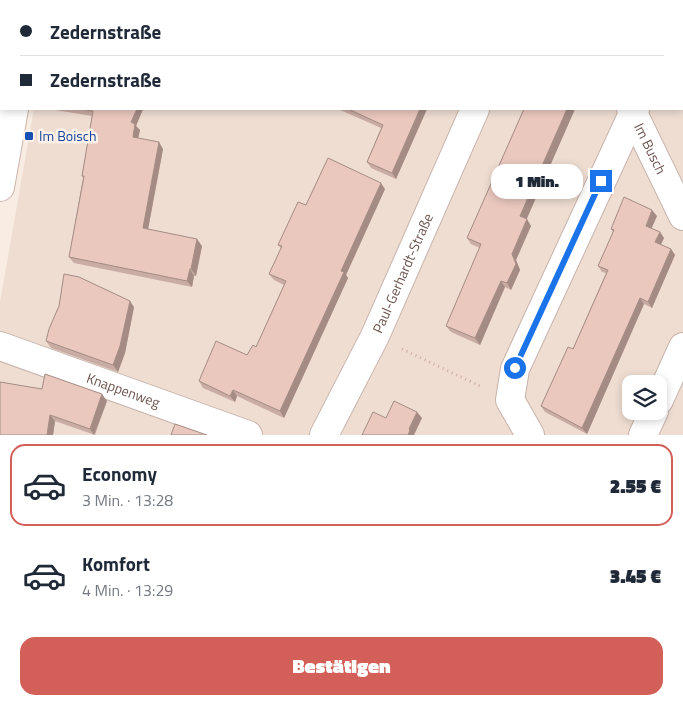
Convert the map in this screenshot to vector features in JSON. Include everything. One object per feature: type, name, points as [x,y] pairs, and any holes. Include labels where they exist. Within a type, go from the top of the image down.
[{"type":"street","points":[[0,187],[14,110]]},
{"type":"street","name":"Paul-Gerhardt-Straße","points":[[324,435],[375,336],[474,110]]},
{"type":"street","points":[[530,435],[510,400],[515,368],[633,110]]},
{"type":"street","name":"Im Busch","points":[[633,110],[683,216]]},
{"type":"street","name":"Knappenweg","points":[[0,346],[248,435]]},
{"type":"street","points":[[667,382],[683,347]]},
{"type":"street","points":[[643,435],[650,420]]},
{"type":"path","points":[[375,336],[510,400]]},
{"type":"shaded area","points":[[34,110],[683,110],[683,435],[0,435],[0,302]]},
{"type":"building","points":[[86,110],[137,110],[131,122],[135,124],[133,137],[159,142],[143,228],[197,239],[187,281],[69,257],[84,176],[82,176],[93,111]]},
{"type":"building","points":[[350,110],[420,110],[392,173],[367,162],[383,125]]},
{"type":"building","points":[[524,110],[567,110],[520,216],[527,219],[512,254],[516,264],[507,283],[501,281],[475,338],[446,326],[481,244],[467,238]]},
{"type":"building","points":[[328,158],[381,183],[341,271],[344,272],[280,411],[233,390],[230,396],[199,381],[216,341],[247,355],[253,345],[256,347],[286,281],[269,274],[282,246],[278,245],[298,202],[306,205]]},
{"type":"building","points":[[624,197],[652,210],[646,226],[660,232],[655,242],[671,249],[648,302],[640,298],[582,428],[541,406],[568,347],[573,349],[608,270],[598,266],[614,230],[611,229]]},
{"type":"building","points":[[64,274],[79,277],[130,301],[120,346],[113,365],[46,341],[59,306]]},
{"type":"building","points":[[45,374],[102,394],[90,429],[50,415],[47,435],[0,435],[0,382],[42,389]]},
{"type":"building","points":[[394,401],[417,412],[408,435],[362,435],[373,412],[386,418]]},
{"type":"building","points":[[175,424],[207,435],[171,435]]},
{"type":"place","name":"Im Boisch","points":[[29,136]]},
{"type":"route","points":[[515,368],[601,181]]}]
